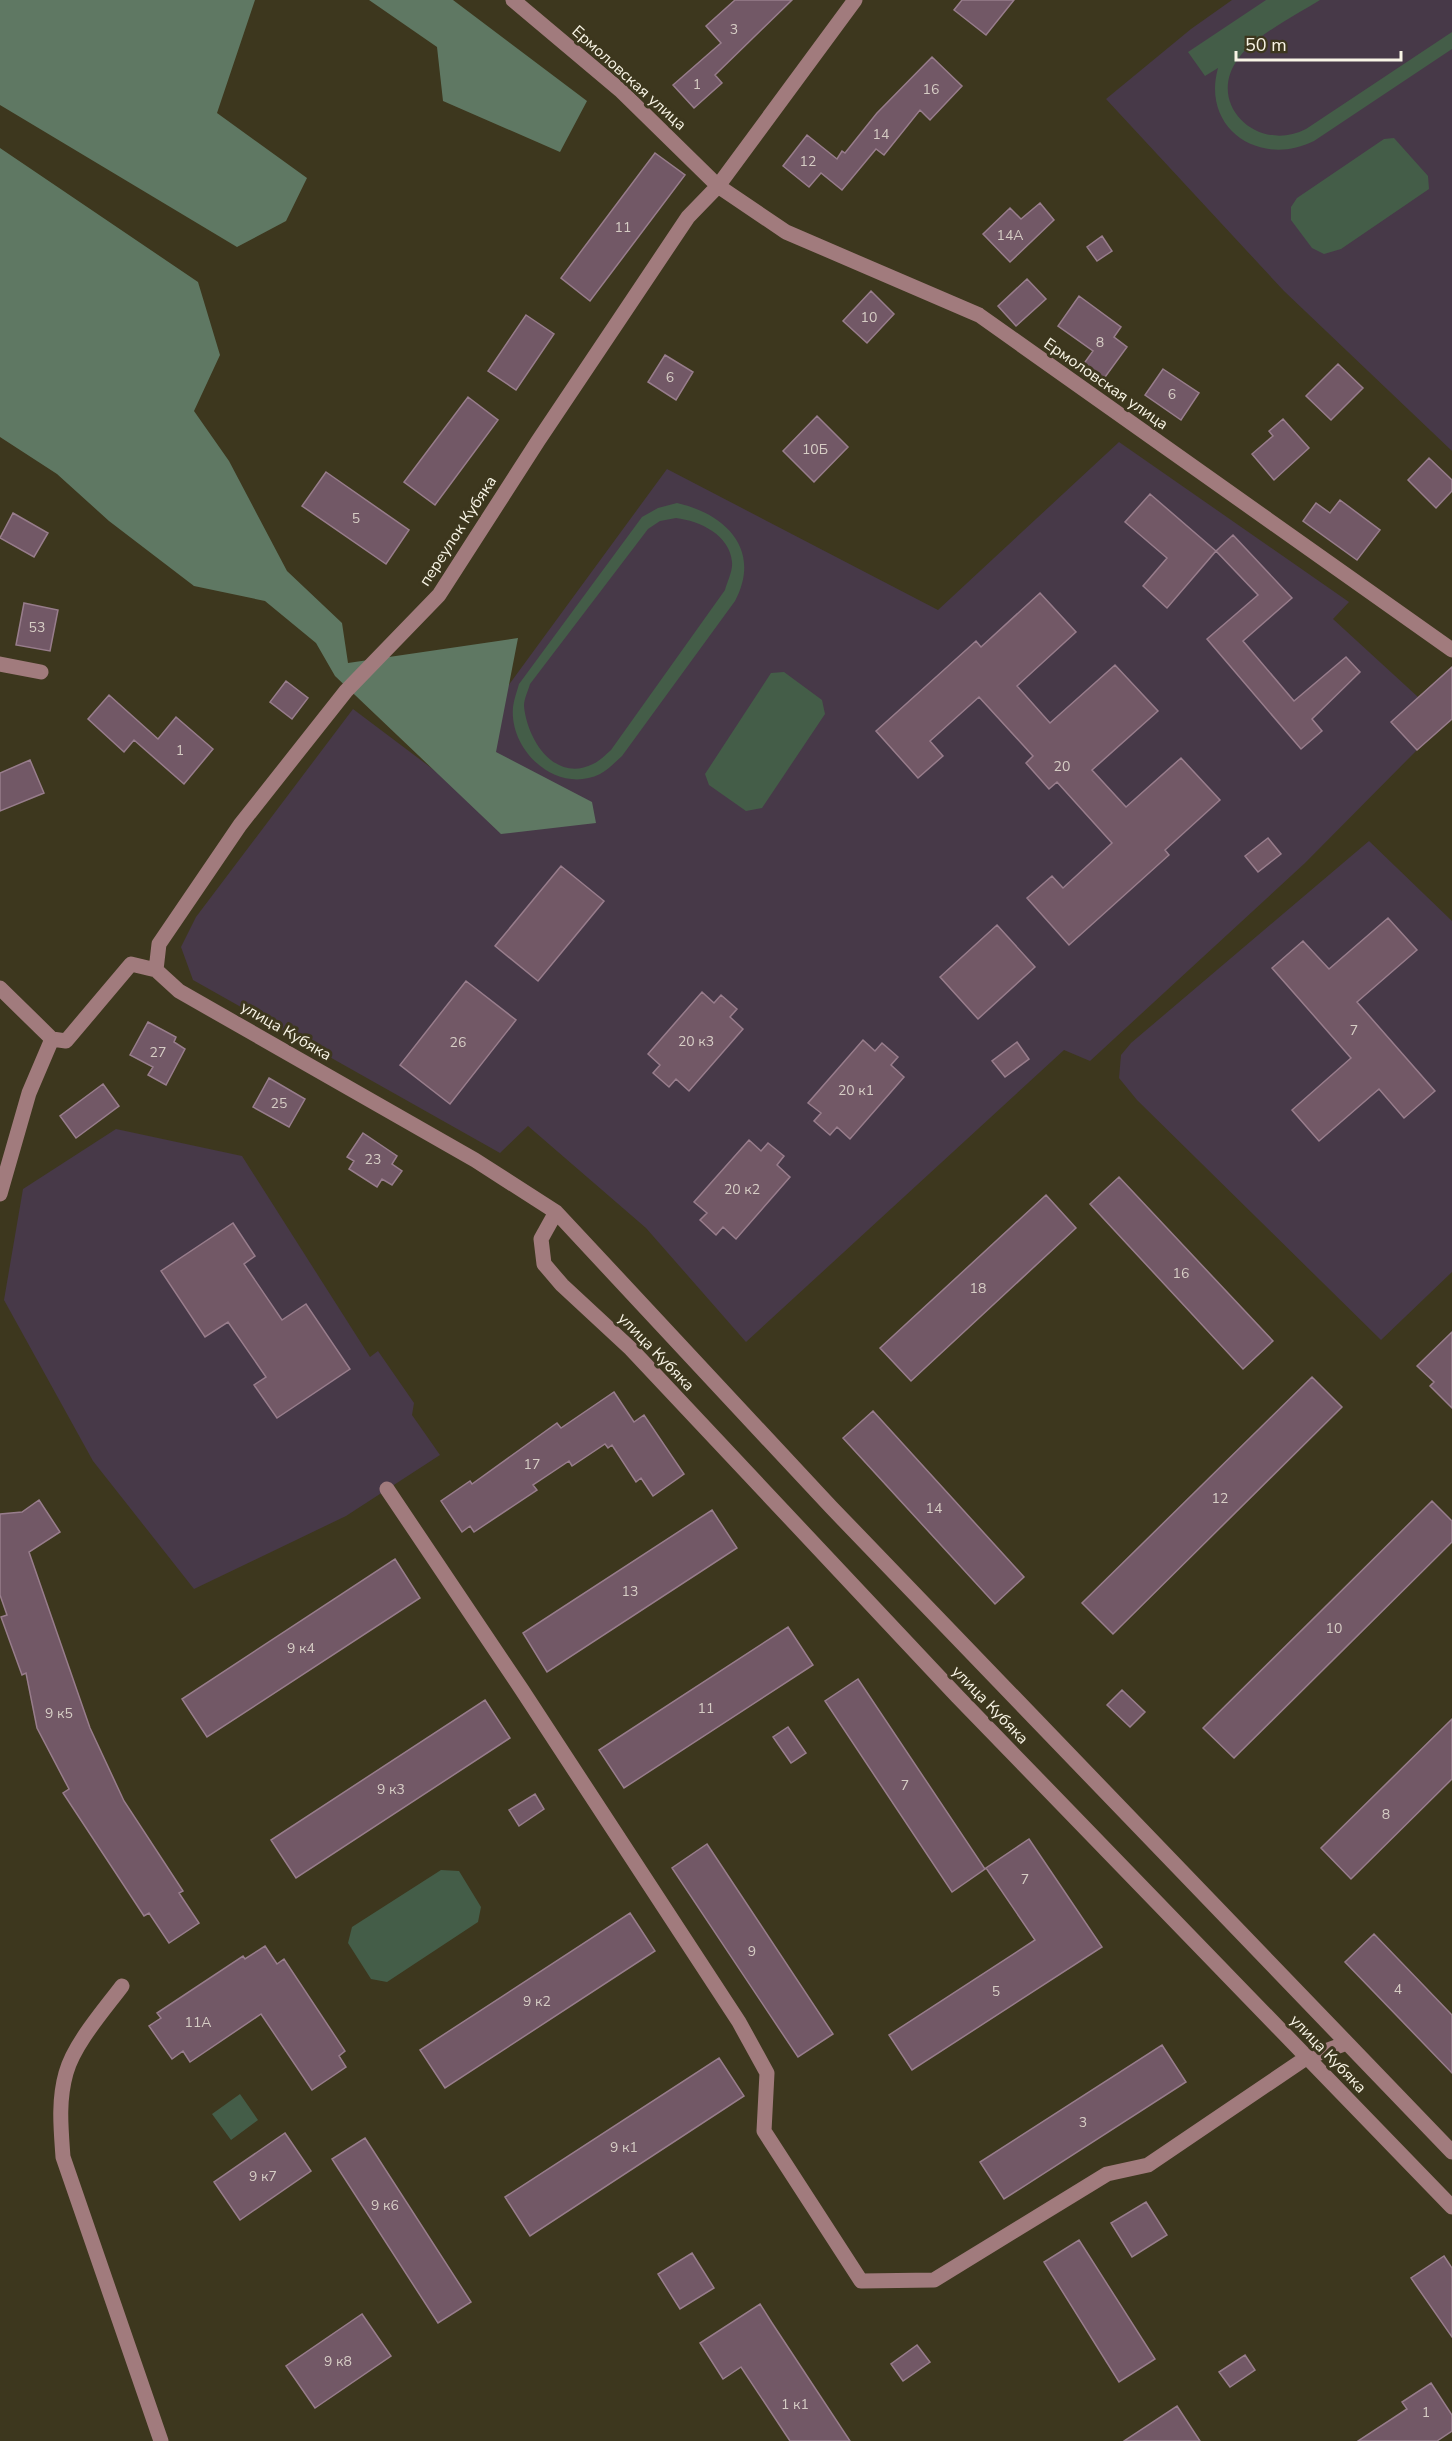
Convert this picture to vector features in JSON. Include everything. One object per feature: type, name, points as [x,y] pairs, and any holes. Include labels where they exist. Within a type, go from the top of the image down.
[{"type":"street","name":"Ермоловская улица","points":[[513,0],[620,90],[718,186],[786,232],[979,315],[1452,650]]},
{"type":"street","points":[[718,186],[855,0]]},
{"type":"street","name":"переулок Кубяка","points":[[156,970],[159,944],[240,825],[346,691],[440,595],[538,441],[688,217],[718,186]]},
{"type":"street","points":[[0,664],[41,672]]},
{"type":"street","points":[[0,988],[52,1039],[66,1041],[131,964],[156,970]]},
{"type":"street","name":"улица Кубяка","points":[[156,970],[179,991],[475,1160],[556,1212],[831,1507],[1452,2152]]},
{"type":"street","points":[[0,1194],[29,1093],[52,1039]]},
{"type":"street","name":"улица Кубяка","points":[[556,1212],[541,1239],[544,1264],[562,1286],[631,1348],[957,1696],[1452,2207]]},
{"type":"street","points":[[387,1489],[522,1690],[739,2022],[768,2073],[764,2131],[861,2281],[934,2280],[1107,2174],[1148,2165],[1306,2058],[1347,2043]]},
{"type":"street","points":[[122,1986],[87,2033],[66,2071],[60,2108],[63,2157],[161,2441]]},
{"type":"shaded area","points":[[1232,0],[1452,0],[1452,451],[1284,291],[1106,99],[1191,29]]},
{"type":"shaded area","points":[[1119,442],[1349,602],[1333,619],[1418,697],[1392,722],[1417,750],[1305,863],[1090,1061],[1064,1050],[746,1342],[646,1228],[528,1126],[500,1153],[193,980],[181,947],[196,917],[353,709],[442,776],[667,469],[938,610]]},
{"type":"shaded area","points":[[1369,841],[1452,921],[1452,1272],[1381,1340],[1137,1100],[1119,1078],[1121,1055],[1131,1043]]},
{"type":"shaded area","points":[[116,1129],[242,1156],[370,1357],[378,1351],[414,1403],[412,1415],[440,1455],[346,1516],[194,1589],[93,1461],[4,1300],[23,1189]]},
{"type":"green space","points":[[0,0],[255,0],[217,113],[307,178],[286,221],[237,247],[0,105]]},
{"type":"green space","points":[[369,0],[453,0],[587,101],[560,152],[443,101],[437,47]]},
{"type":"green space","points":[[1266,0],[1320,0],[1254,42],[1238,59],[1229,76],[1228,92],[1232,108],[1255,130],[1270,135],[1288,135],[1306,129],[1452,32],[1452,49],[1314,141],[1294,148],[1274,150],[1255,146],[1239,138],[1227,125],[1218,109],[1215,90],[1218,68],[1205,76],[1188,52]]},
{"type":"green space","points":[[1394,138],[1428,176],[1429,189],[1341,249],[1324,254],[1312,248],[1291,220],[1291,207],[1297,198],[1384,139]]},
{"type":"green space","points":[[0,148],[198,282],[220,355],[194,411],[229,461],[287,571],[342,623],[348,663],[518,638],[496,752],[592,802],[596,823],[501,834],[335,676],[316,643],[265,601],[194,586],[109,521],[57,474],[0,437]]},
{"type":"green space","points":[[677,503],[695,508],[724,525],[734,537],[741,550],[744,566],[742,583],[735,601],[622,756],[600,774],[584,779],[568,779],[553,774],[527,753],[519,739],[514,723],[513,707],[519,684],[642,517],[658,508]],"holes":[[[676,518],[704,526],[726,544],[732,565],[725,590],[611,750],[596,763],[579,768],[567,768],[555,763],[537,744],[526,719],[524,703],[530,684],[648,529],[660,521]]]},
{"type":"green space","points":[[784,672],[822,700],[825,714],[762,808],[746,811],[709,785],[705,774],[771,673]]},
{"type":"green space","points":[[441,1870],[459,1871],[481,1907],[478,1922],[387,1982],[371,1979],[348,1943],[352,1927]]},
{"type":"green space","points":[[240,2094],[258,2120],[231,2140],[212,2114]]},
{"type":"building","points":[[735,0],[792,0],[715,75],[722,83],[694,108],[673,85],[721,43],[706,26]]},
{"type":"building","points":[[962,0],[1014,0],[986,35],[954,10]]},
{"type":"building","points":[[932,57],[962,86],[930,120],[920,110],[884,155],[876,149],[842,190],[821,173],[809,187],[783,166],[807,135],[837,159],[842,151],[845,153],[877,113]]},
{"type":"building","points":[[655,153],[685,175],[590,301],[561,278]]},
{"type":"building","points":[[1040,203],[1054,220],[1010,262],[983,234],[1010,208],[1021,219]]},
{"type":"building","points":[[1102,236],[1112,251],[1097,261],[1087,247]]},
{"type":"building","points":[[1027,279],[1046,299],[1016,326],[998,306]]},
{"type":"building","points":[[871,291],[894,314],[867,343],[843,321]]},
{"type":"building","points":[[1079,296],[1121,327],[1114,337],[1127,347],[1100,384],[1080,369],[1093,351],[1058,326]]},
{"type":"building","points":[[526,315],[554,334],[516,390],[488,371]]},
{"type":"building","points":[[665,355],[693,372],[676,400],[648,382]]},
{"type":"building","points":[[1338,364],[1363,388],[1331,420],[1306,396]]},
{"type":"building","points":[[1163,369],[1199,393],[1181,420],[1145,395]]},
{"type":"building","points":[[468,397],[498,420],[435,505],[404,482]]},
{"type":"building","points":[[817,416],[848,447],[814,482],[783,451]]},
{"type":"building","points":[[1283,419],[1309,448],[1274,480],[1252,454],[1273,436],[1269,431]]},
{"type":"building","points":[[1429,458],[1452,480],[1452,491],[1436,508],[1408,480]]},
{"type":"building","points":[[326,472],[409,530],[386,564],[302,506]]},
{"type":"building","points":[[1150,494],[1216,551],[1167,608],[1143,586],[1167,558],[1125,522]]},
{"type":"building","points":[[1340,500],[1380,530],[1357,560],[1303,521],[1316,503],[1330,513]]},
{"type":"building","points":[[13,513],[48,533],[34,557],[0,538]]},
{"type":"building","points":[[1233,535],[1292,598],[1243,641],[1294,701],[1346,657],[1360,672],[1312,719],[1322,731],[1301,749],[1207,639],[1258,595],[1216,551]]},
{"type":"building","points":[[1040,593],[1076,632],[1017,686],[1050,723],[1115,665],[1158,711],[1092,770],[1126,807],[1181,758],[1220,800],[1165,850],[1169,855],[1069,945],[1027,898],[1052,876],[1063,888],[1112,843],[1057,782],[1049,789],[1026,763],[1033,756],[979,697],[930,741],[943,756],[918,778],[876,731],[976,641],[981,647]]},
{"type":"building","points":[[24,603],[58,610],[50,651],[16,645]]},
{"type":"building","points":[[1452,667],[1452,719],[1417,750],[1391,722]]},
{"type":"building","points":[[286,681],[308,698],[292,719],[270,702]]},
{"type":"building","points":[[109,695],[158,739],[176,717],[213,749],[184,784],[134,740],[124,752],[88,719]]},
{"type":"building","points":[[30,760],[44,793],[0,811],[0,773]]},
{"type":"building","points":[[1268,838],[1281,854],[1258,872],[1245,856]]},
{"type":"building","points":[[561,866],[604,901],[538,981],[495,946]]},
{"type":"building","points":[[1388,918],[1417,950],[1357,1002],[1435,1091],[1404,1118],[1379,1089],[1319,1141],[1292,1110],[1351,1058],[1272,968],[1303,941],[1329,969]]},
{"type":"building","points":[[997,925],[1035,967],[978,1019],[940,977]]},
{"type":"building","points":[[466,981],[516,1020],[450,1104],[400,1065]]},
{"type":"building","points":[[702,992],[714,1003],[721,995],[737,1009],[730,1017],[743,1029],[689,1091],[676,1079],[669,1087],[653,1073],[660,1065],[648,1054]]},
{"type":"building","points":[[148,1022],[176,1037],[174,1042],[185,1049],[166,1085],[148,1075],[153,1067],[130,1055]]},
{"type":"building","points":[[863,1040],[875,1051],[882,1043],[898,1057],[891,1065],[904,1077],[850,1139],[837,1127],[830,1135],[814,1121],[821,1113],[808,1103]]},
{"type":"building","points":[[1017,1042],[1029,1059],[1005,1077],[992,1061]]},
{"type":"building","points":[[269,1078],[305,1099],[289,1127],[253,1107]]},
{"type":"building","points":[[103,1084],[119,1106],[76,1138],[60,1116]]},
{"type":"building","points":[[363,1133],[397,1156],[392,1164],[402,1171],[392,1185],[382,1179],[377,1187],[349,1169],[354,1161],[347,1157]]},
{"type":"building","points":[[749,1140],[761,1151],[768,1143],[784,1156],[777,1165],[790,1177],[736,1239],[723,1227],[716,1235],[700,1220],[707,1213],[694,1202]]},
{"type":"building","points":[[1119,1177],[1273,1341],[1243,1369],[1090,1204]]},
{"type":"building","points":[[1046,1195],[1076,1228],[911,1381],[880,1348]]},
{"type":"building","points":[[233,1223],[255,1256],[244,1264],[282,1320],[306,1304],[350,1369],[277,1418],[254,1385],[266,1377],[228,1322],[205,1337],[161,1271]]},
{"type":"building","points":[[1452,1332],[1452,1408],[1430,1386],[1434,1382],[1417,1366]]},
{"type":"building","points":[[1312,1377],[1342,1407],[1113,1634],[1082,1603]]},
{"type":"building","points":[[614,1392],[634,1422],[644,1415],[684,1474],[653,1496],[641,1478],[636,1482],[612,1445],[608,1448],[605,1444],[572,1466],[569,1461],[533,1485],[537,1490],[474,1532],[470,1526],[462,1532],[441,1501],[470,1481],[472,1484],[557,1423],[561,1428]]},
{"type":"building","points":[[873,1411],[1024,1577],[995,1604],[843,1438]]},
{"type":"building","points":[[39,1500],[60,1532],[29,1552],[90,1728],[124,1801],[183,1891],[179,1893],[199,1923],[169,1943],[149,1913],[144,1916],[63,1793],[69,1789],[37,1728],[26,1673],[22,1675],[1,1617],[7,1615],[0,1595],[0,1514],[22,1512]]},
{"type":"building","points":[[1432,1501],[1452,1521],[1452,1542],[1234,1758],[1203,1728]]},
{"type":"building","points":[[712,1510],[737,1548],[547,1672],[523,1633]]},
{"type":"building","points":[[395,1559],[420,1598],[207,1737],[182,1699]]},
{"type":"building","points":[[788,1627],[813,1665],[624,1788],[599,1750]]},
{"type":"building","points":[[858,1679],[985,1869],[952,1892],[825,1701]]},
{"type":"building","points":[[1122,1690],[1145,1712],[1130,1727],[1107,1705]]},
{"type":"building","points":[[485,1700],[510,1738],[296,1878],[271,1840]]},
{"type":"building","points":[[1452,1719],[1452,1779],[1351,1879],[1321,1848]]},
{"type":"building","points":[[788,1727],[806,1753],[791,1763],[773,1737]]},
{"type":"building","points":[[535,1794],[544,1809],[519,1826],[509,1810]]},
{"type":"building","points":[[1029,1839],[1102,1947],[912,2070],[889,2035],[1035,1940],[986,1868]]},
{"type":"building","points":[[707,1844],[833,2034],[798,2057],[672,1868]]},
{"type":"building","points":[[630,1913],[655,1951],[445,2088],[420,2050]]},
{"type":"building","points":[[1374,1934],[1452,2015],[1452,2073],[1345,1962]]},
{"type":"building","points":[[265,1946],[277,1964],[284,1959],[345,2051],[339,2056],[346,2067],[312,2090],[261,2014],[190,2062],[183,2051],[172,2059],[149,2026],[161,2018],[157,2013],[243,1956],[245,1959]]},
{"type":"building","points":[[1162,2045],[1186,2082],[1004,2199],[980,2162]]},
{"type":"building","points":[[719,2058],[744,2096],[530,2236],[505,2197]]},
{"type":"building","points":[[285,2133],[311,2171],[240,2220],[214,2182]]},
{"type":"building","points":[[365,2138],[471,2302],[438,2323],[332,2159]]},
{"type":"building","points":[[1146,2202],[1167,2235],[1132,2257],[1111,2223]]},
{"type":"building","points":[[1079,2240],[1155,2359],[1119,2382],[1044,2262]]},
{"type":"building","points":[[692,2253],[714,2288],[680,2309],[658,2274]]},
{"type":"building","points":[[1444,2256],[1452,2268],[1452,2337],[1411,2278]]},
{"type":"building","points":[[760,2304],[850,2441],[790,2441],[741,2367],[723,2379],[700,2343]]},
{"type":"building","points":[[362,2314],[391,2356],[315,2408],[286,2366]]},
{"type":"building","points":[[917,2345],[930,2362],[903,2381],[891,2364]]},
{"type":"building","points":[[1245,2355],[1255,2370],[1230,2387],[1219,2372]]},
{"type":"building","points":[[1431,2383],[1452,2415],[1452,2431],[1437,2441],[1358,2441],[1407,2409],[1402,2402]]},
{"type":"building","points":[[1177,2406],[1200,2441],[1124,2441]]}]
